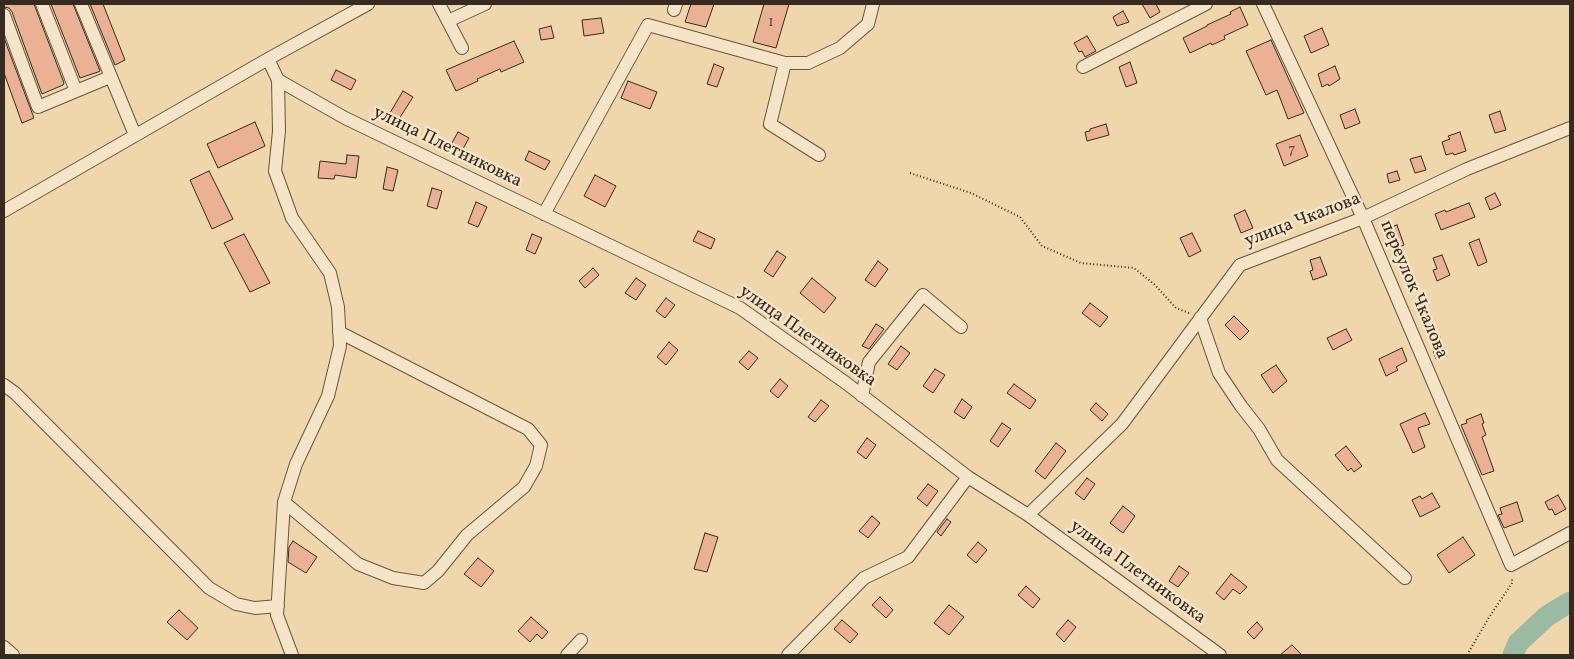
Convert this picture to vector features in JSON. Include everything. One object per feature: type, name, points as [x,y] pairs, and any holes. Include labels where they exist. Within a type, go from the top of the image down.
[{"type":"street","points":[[42,4],[76,91]]},
{"type":"street","points":[[81,4],[135,135]]},
{"type":"street","points":[[4,211],[268,59],[368,4]]},
{"type":"street","points":[[439,4],[462,48]]},
{"type":"street","points":[[448,21],[485,4]]},
{"type":"street","points":[[544,214],[648,25],[785,63],[808,63],[840,48],[868,24],[873,4]]},
{"type":"street","points":[[1083,67],[1206,4]]},
{"type":"street","name":"переулок Чкалова","points":[[1263,4],[1363,218],[1511,565]]},
{"type":"street","points":[[4,15],[38,106],[110,77]]},
{"type":"street","points":[[268,59],[278,80],[279,131],[275,171],[292,218],[330,273],[338,308],[340,346],[328,396],[296,464],[284,502],[278,615],[292,655]]},
{"type":"street","points":[[785,63],[770,124],[819,155]]},
{"type":"street","name":"улица Плетниковка","points":[[278,80],[345,118],[740,308],[862,396],[968,478],[1028,514],[1220,655]]},
{"type":"street","name":"улица Чкалова","points":[[1028,514],[1122,424],[1240,264],[1363,218],[1466,169],[1570,128]]},
{"type":"street","points":[[862,396],[869,362],[923,296],[961,327]]},
{"type":"street","points":[[1200,318],[1219,373],[1259,429],[1277,460],[1404,578]]},
{"type":"street","points":[[284,502],[358,564],[393,578],[424,583],[438,571],[467,535],[524,487],[536,466],[540,445],[528,429],[339,332]]},
{"type":"street","points":[[4,385],[208,588],[236,604],[255,608],[278,606]]},
{"type":"street","points":[[788,655],[864,578],[908,557],[968,478]]},
{"type":"street","points":[[1511,565],[1570,532]]},
{"type":"street","points":[[567,655],[581,640]]},
{"type":"street","points":[[4,647],[13,655]]},
{"type":"path","points":[[910,173],[971,193],[1020,217],[1042,246],[1080,263],[1134,268],[1154,284],[1176,308],[1200,318]]},
{"type":"path","points":[[1467,655],[1512,583],[1511,565]]},
{"type":"building","points":[[4,4],[34,4],[64,83],[63,85],[42,94],[12,12],[9,8],[4,7]]},
{"type":"building","points":[[51,4],[73,4],[100,71],[80,78]]},
{"type":"building","points":[[90,4],[103,4],[125,60],[115,65]]},
{"type":"building","points":[[691,4],[714,4],[706,27],[685,22]]},
{"type":"building","points":[[764,4],[789,4],[776,48],[753,42]]},
{"type":"building","points":[[1142,4],[1156,4],[1160,12],[1150,18]]},
{"type":"building","points":[[1240,7],[1248,25],[1224,36],[1225,39],[1190,53],[1183,38],[1231,14],[1230,12]]},
{"type":"building","points":[[1123,11],[1129,22],[1117,26],[1113,17]]},
{"type":"building","points":[[601,18],[604,33],[584,36],[582,20]]},
{"type":"building","points":[[551,26],[554,38],[541,40],[539,29]]},
{"type":"building","points":[[1322,28],[1329,45],[1311,53],[1304,36]]},
{"type":"building","points":[[1087,36],[1096,51],[1085,57],[1082,51],[1079,52],[1074,43]]},
{"type":"building","points":[[4,38],[34,118],[22,123],[4,73]]},
{"type":"building","points":[[1271,40],[1304,113],[1288,119],[1277,90],[1266,95],[1246,51]]},
{"type":"building","points":[[514,41],[524,62],[501,72],[500,69],[456,91],[446,70]]},
{"type":"building","points":[[1130,62],[1137,83],[1126,87],[1119,67]]},
{"type":"building","points":[[714,64],[724,68],[717,87],[707,84]]},
{"type":"building","points":[[1335,66],[1340,79],[1329,86],[1328,84],[1322,87],[1318,74]]},
{"type":"building","points":[[336,70],[356,80],[351,90],[331,80]]},
{"type":"building","points":[[628,81],[657,92],[650,109],[621,98]]},
{"type":"building","points":[[403,91],[413,97],[399,119],[390,113]]},
{"type":"building","points":[[1355,109],[1360,123],[1345,129],[1340,115]]},
{"type":"building","points":[[1500,111],[1506,130],[1495,133],[1489,115]]},
{"type":"building","points":[[255,122],[265,146],[218,168],[207,144]]},
{"type":"building","points":[[1106,124],[1109,135],[1087,141],[1085,132]]},
{"type":"building","points":[[458,132],[469,138],[459,156],[448,150]]},
{"type":"building","points":[[1460,132],[1466,151],[1454,155],[1453,153],[1446,155],[1442,142],[1450,139],[1448,136]]},
{"type":"building","points":[[1300,135],[1308,156],[1284,166],[1276,144]]},
{"type":"building","points":[[529,151],[550,161],[545,170],[525,160]]},
{"type":"building","points":[[347,155],[359,156],[356,178],[335,175],[334,179],[318,178],[320,161],[346,164]]},
{"type":"building","points":[[1421,156],[1426,170],[1415,173],[1410,159]]},
{"type":"building","points":[[387,167],[398,170],[393,191],[383,189]]},
{"type":"building","points":[[209,171],[233,219],[212,229],[190,180]]},
{"type":"building","points":[[1397,171],[1400,180],[1389,183],[1387,174]]},
{"type":"building","points":[[595,175],[616,186],[605,207],[584,196]]},
{"type":"building","points":[[432,188],[442,191],[437,209],[427,206]]},
{"type":"building","points":[[1495,193],[1501,205],[1490,210],[1485,198]]},
{"type":"building","points":[[476,202],[487,207],[478,227],[468,223]]},
{"type":"building","points":[[1469,203],[1475,217],[1441,230],[1435,214]]},
{"type":"building","points":[[1245,210],[1253,228],[1241,233],[1234,215]]},
{"type":"building","points":[[1397,225],[1404,245],[1394,249],[1386,229]]},
{"type":"building","points":[[698,231],[715,239],[711,249],[693,241]]},
{"type":"building","points":[[1192,233],[1201,251],[1189,257],[1180,238]]},
{"type":"building","points":[[244,234],[270,283],[250,292],[224,243]]},
{"type":"building","points":[[532,234],[542,238],[535,254],[526,250]]},
{"type":"building","points":[[1479,239],[1487,262],[1478,266],[1469,243]]},
{"type":"building","points":[[777,251],[786,257],[773,277],[764,271]]},
{"type":"building","points":[[1442,255],[1450,275],[1437,281],[1433,270],[1437,269],[1433,258]]},
{"type":"building","points":[[1320,257],[1327,275],[1313,280],[1310,271],[1313,270],[1310,260]]},
{"type":"building","points":[[878,261],[888,269],[875,287],[865,280]]},
{"type":"building","points":[[593,268],[599,275],[585,288],[579,281]]},
{"type":"building","points":[[636,278],[646,285],[636,300],[625,293]]},
{"type":"building","points":[[812,278],[836,298],[824,313],[800,293]]},
{"type":"building","points":[[666,298],[675,305],[665,318],[656,311]]},
{"type":"building","points":[[1090,303],[1108,317],[1100,327],[1082,313]]},
{"type":"building","points":[[1234,316],[1249,331],[1240,340],[1225,325]]},
{"type":"building","points":[[876,324],[884,329],[869,349],[862,346]]},
{"type":"building","points":[[1346,329],[1352,340],[1333,350],[1327,338]]},
{"type":"building","points":[[1440,337],[1447,356],[1436,359],[1430,341]]},
{"type":"building","points":[[669,342],[678,350],[666,365],[657,357]]},
{"type":"building","points":[[901,346],[910,353],[897,370],[888,364]]},
{"type":"building","points":[[1402,348],[1407,361],[1396,367],[1398,370],[1386,376],[1379,359]]},
{"type":"building","points":[[749,351],[758,358],[748,370],[739,362]]},
{"type":"building","points":[[1276,365],[1287,381],[1273,393],[1261,375]]},
{"type":"building","points":[[935,369],[945,375],[933,393],[923,386]]},
{"type":"building","points":[[780,379],[788,386],[778,398],[770,391]]},
{"type":"building","points":[[1014,384],[1036,400],[1030,409],[1007,393]]},
{"type":"building","points":[[962,399],[972,407],[964,419],[954,412]]},
{"type":"building","points":[[821,400],[829,406],[815,422],[808,417]]},
{"type":"building","points":[[1096,403],[1108,414],[1102,421],[1090,410]]},
{"type":"building","points":[[1425,413],[1430,424],[1418,428],[1425,447],[1413,453],[1400,424]]},
{"type":"building","points":[[1481,414],[1486,435],[1482,437],[1494,471],[1482,475],[1461,425],[1467,423],[1466,420]]},
{"type":"building","points":[[1002,423],[1011,429],[998,447],[990,441]]},
{"type":"building","points":[[867,438],[876,445],[866,459],[857,452]]},
{"type":"building","points":[[1056,443],[1066,451],[1045,479],[1035,471]]},
{"type":"building","points":[[1346,446],[1362,466],[1354,472],[1351,468],[1348,471],[1335,455]]},
{"type":"building","points":[[1087,478],[1095,484],[1084,500],[1075,493]]},
{"type":"building","points":[[928,484],[938,491],[927,506],[917,498]]},
{"type":"building","points":[[1432,493],[1440,507],[1420,517],[1412,500],[1420,496],[1422,499]]},
{"type":"building","points":[[1558,495],[1566,509],[1555,515],[1552,509],[1549,510],[1545,502]]},
{"type":"building","points":[[1517,502],[1523,521],[1504,528],[1498,515],[1502,514],[1500,508]]},
{"type":"building","points":[[1123,506],[1135,516],[1123,533],[1110,523]]},
{"type":"building","points":[[872,516],[880,523],[868,538],[859,531]]},
{"type":"building","points":[[947,519],[951,522],[941,536],[937,532]]},
{"type":"building","points":[[705,533],[718,537],[707,572],[694,569]]},
{"type":"building","points":[[1463,537],[1475,555],[1449,573],[1437,555]]},
{"type":"building","points":[[293,541],[317,557],[306,573],[288,562],[289,547]]},
{"type":"building","points":[[978,542],[987,550],[976,563],[967,555]]},
{"type":"building","points":[[478,558],[494,571],[481,587],[464,574]]},
{"type":"building","points":[[1179,566],[1189,573],[1178,587],[1169,581]]},
{"type":"building","points":[[1231,574],[1247,587],[1240,594],[1233,589],[1224,600],[1216,593]]},
{"type":"building","points":[[1026,586],[1040,599],[1033,608],[1018,595]]},
{"type":"building","points":[[880,597],[893,610],[886,618],[872,605]]},
{"type":"building","points":[[949,605],[964,617],[949,635],[934,623]]},
{"type":"building","points":[[179,610],[198,628],[187,640],[167,622]]},
{"type":"building","points":[[531,617],[548,632],[542,639],[537,634],[530,642],[518,631]]},
{"type":"building","points":[[842,620],[858,634],[850,643],[834,629]]},
{"type":"building","points":[[1068,620],[1076,627],[1064,642],[1056,634]]},
{"type":"building","points":[[1257,622],[1263,629],[1254,639],[1247,632]]},
{"type":"building","points":[[1292,645],[1302,655],[1280,655]]},
{"type":"waterway","points":[[1513,655],[1518,643],[1547,616],[1570,602]]}]
